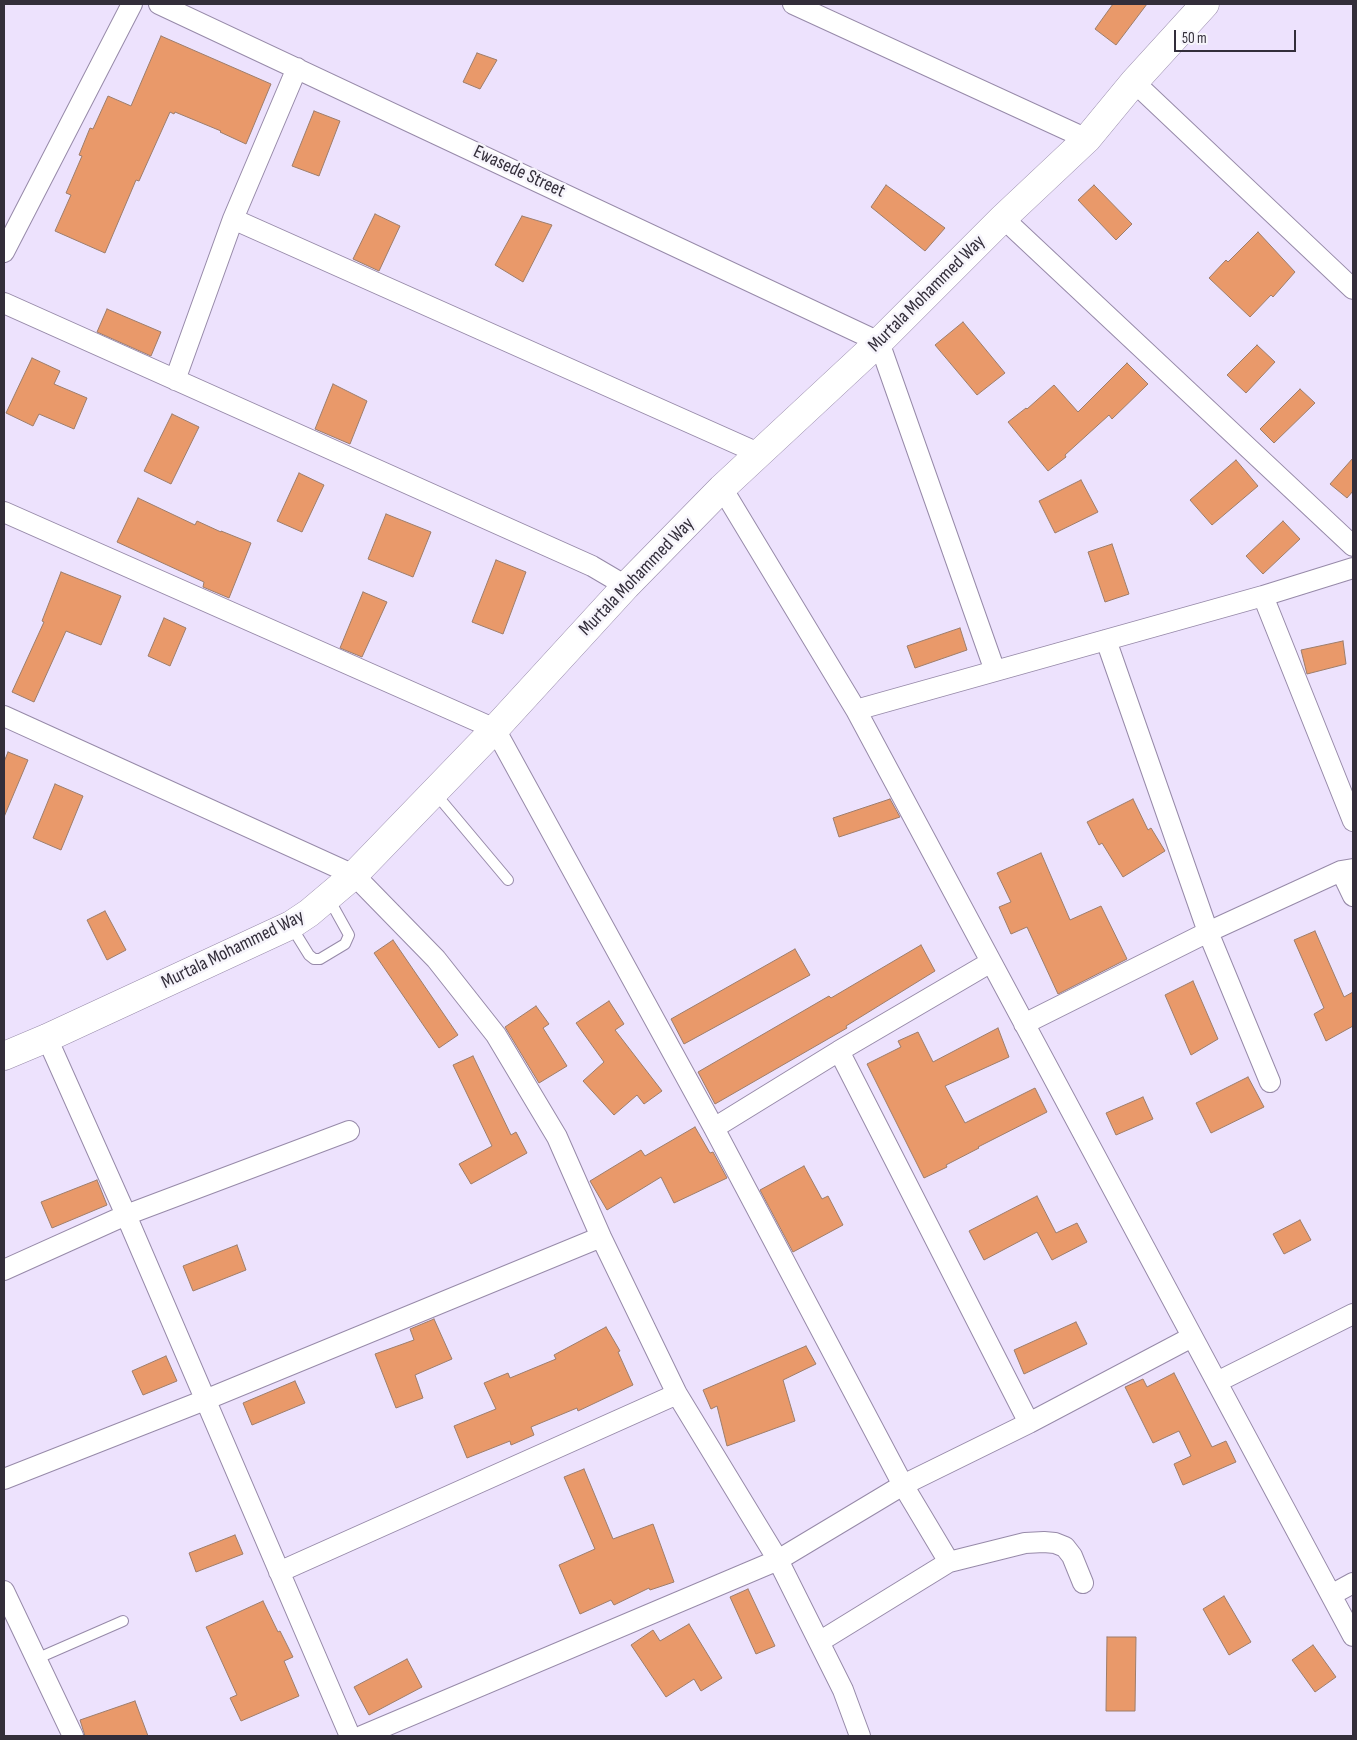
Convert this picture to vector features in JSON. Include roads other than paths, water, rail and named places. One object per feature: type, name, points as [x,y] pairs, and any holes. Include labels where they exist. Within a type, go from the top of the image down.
[{"type":"street","points":[[4,252],[132,4]]},
{"type":"street","name":"Ewasede Street","points":[[159,4],[879,342]]},
{"type":"street","points":[[793,4],[1087,139]]},
{"type":"street","name":"Murtala Mohammed Way","points":[[7,1052],[47,1038],[291,925],[354,875],[495,729],[626,586],[722,488],[879,342],[1003,218],[1087,139],[1134,82],[1205,4]]},
{"type":"street","points":[[175,380],[233,219],[297,68]]},
{"type":"street","points":[[1134,82],[1353,290]]},
{"type":"street","points":[[1003,218],[1353,546]]},
{"type":"street","points":[[233,219],[758,454]]},
{"type":"street","points":[[4,303],[592,566],[626,586]]},
{"type":"street","points":[[879,342],[995,672]]},
{"type":"street","points":[[722,488],[856,710],[1353,1636]]},
{"type":"street","points":[[4,512],[495,729],[714,1128],[903,1486],[949,1562]]},
{"type":"street","points":[[856,710],[1262,596],[1353,568]]},
{"type":"street","points":[[1262,596],[1353,822]]},
{"type":"street","points":[[1106,640],[1208,932],[1270,1082]]},
{"type":"street","points":[[4,716],[354,875],[436,959],[496,1035],[557,1137],[601,1237],[678,1394],[778,1560],[843,1690],[860,1736]]},
{"type":"street","points":[[1024,1024],[1208,932],[1347,870],[1353,896]]},
{"type":"street","points":[[714,1128],[839,1051],[991,962]]},
{"type":"street","points":[[47,1038],[126,1215],[350,1736]]},
{"type":"street","points":[[839,1051],[1029,1423]]},
{"type":"street","points":[[4,1270],[126,1215],[349,1131]]},
{"type":"street","points":[[4,1479],[205,1400],[601,1237]]},
{"type":"street","points":[[1217,1382],[1353,1314]]},
{"type":"street","points":[[362,1736],[778,1560],[903,1486],[1029,1423],[1192,1337]]},
{"type":"street","points":[[280,1572],[678,1394]]},
{"type":"street","points":[[819,1642],[949,1562],[1025,1544],[1044,1542],[1055,1543],[1065,1547],[1072,1556],[1083,1583]]},
{"type":"street","points":[[1331,1595],[1353,1583]]},
{"type":"street","points":[[4,1591],[73,1736]]},
{"type":"lane","points":[[435,792],[508,880]]},
{"type":"lane","points":[[291,925],[309,955],[314,959],[320,959],[344,944],[349,935],[328,897]]},
{"type":"lane","points":[[36,1659],[123,1621]]}]
